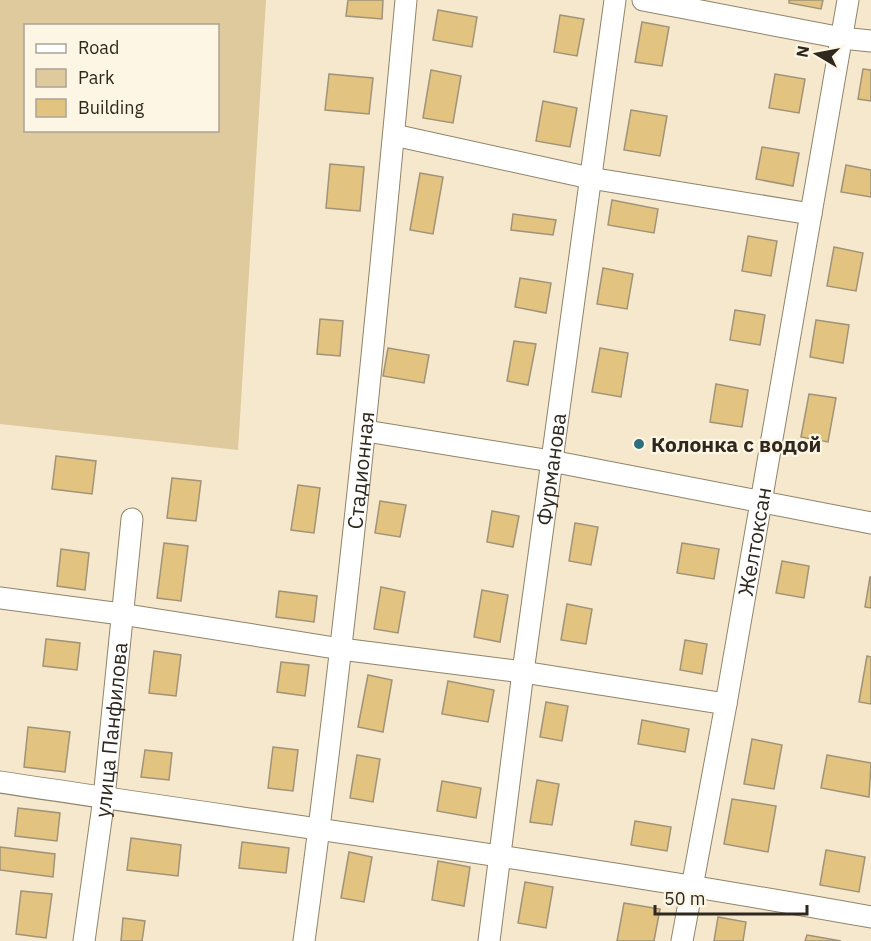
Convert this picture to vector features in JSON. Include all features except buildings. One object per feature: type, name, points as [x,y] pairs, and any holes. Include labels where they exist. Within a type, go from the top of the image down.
[{"type":"street","name":"Стадионная","points":[[304,941],[366,431],[406,0]]},
{"type":"street","name":"Фурманова","points":[[489,941],[551,461],[615,0]]},
{"type":"street","points":[[643,0],[842,38],[871,41]]},
{"type":"street","name":"Желтоксан","points":[[682,941],[726,704],[848,0]]},
{"type":"street","points":[[394,135],[590,178],[811,214]]},
{"type":"street","points":[[366,431],[551,461],[871,523]]},
{"type":"street","name":"улица Панфилова","points":[[84,941],[104,798],[132,519]]},
{"type":"street","points":[[0,598],[121,614],[341,649],[523,672],[726,704]]},
{"type":"street","points":[[0,782],[501,855],[692,885],[871,917]]},
{"type":"green space","points":[[0,0],[266,0],[238,450],[0,424]]},
{"type":"place","name":"Колонка с водой","points":[[639,444]]}]
